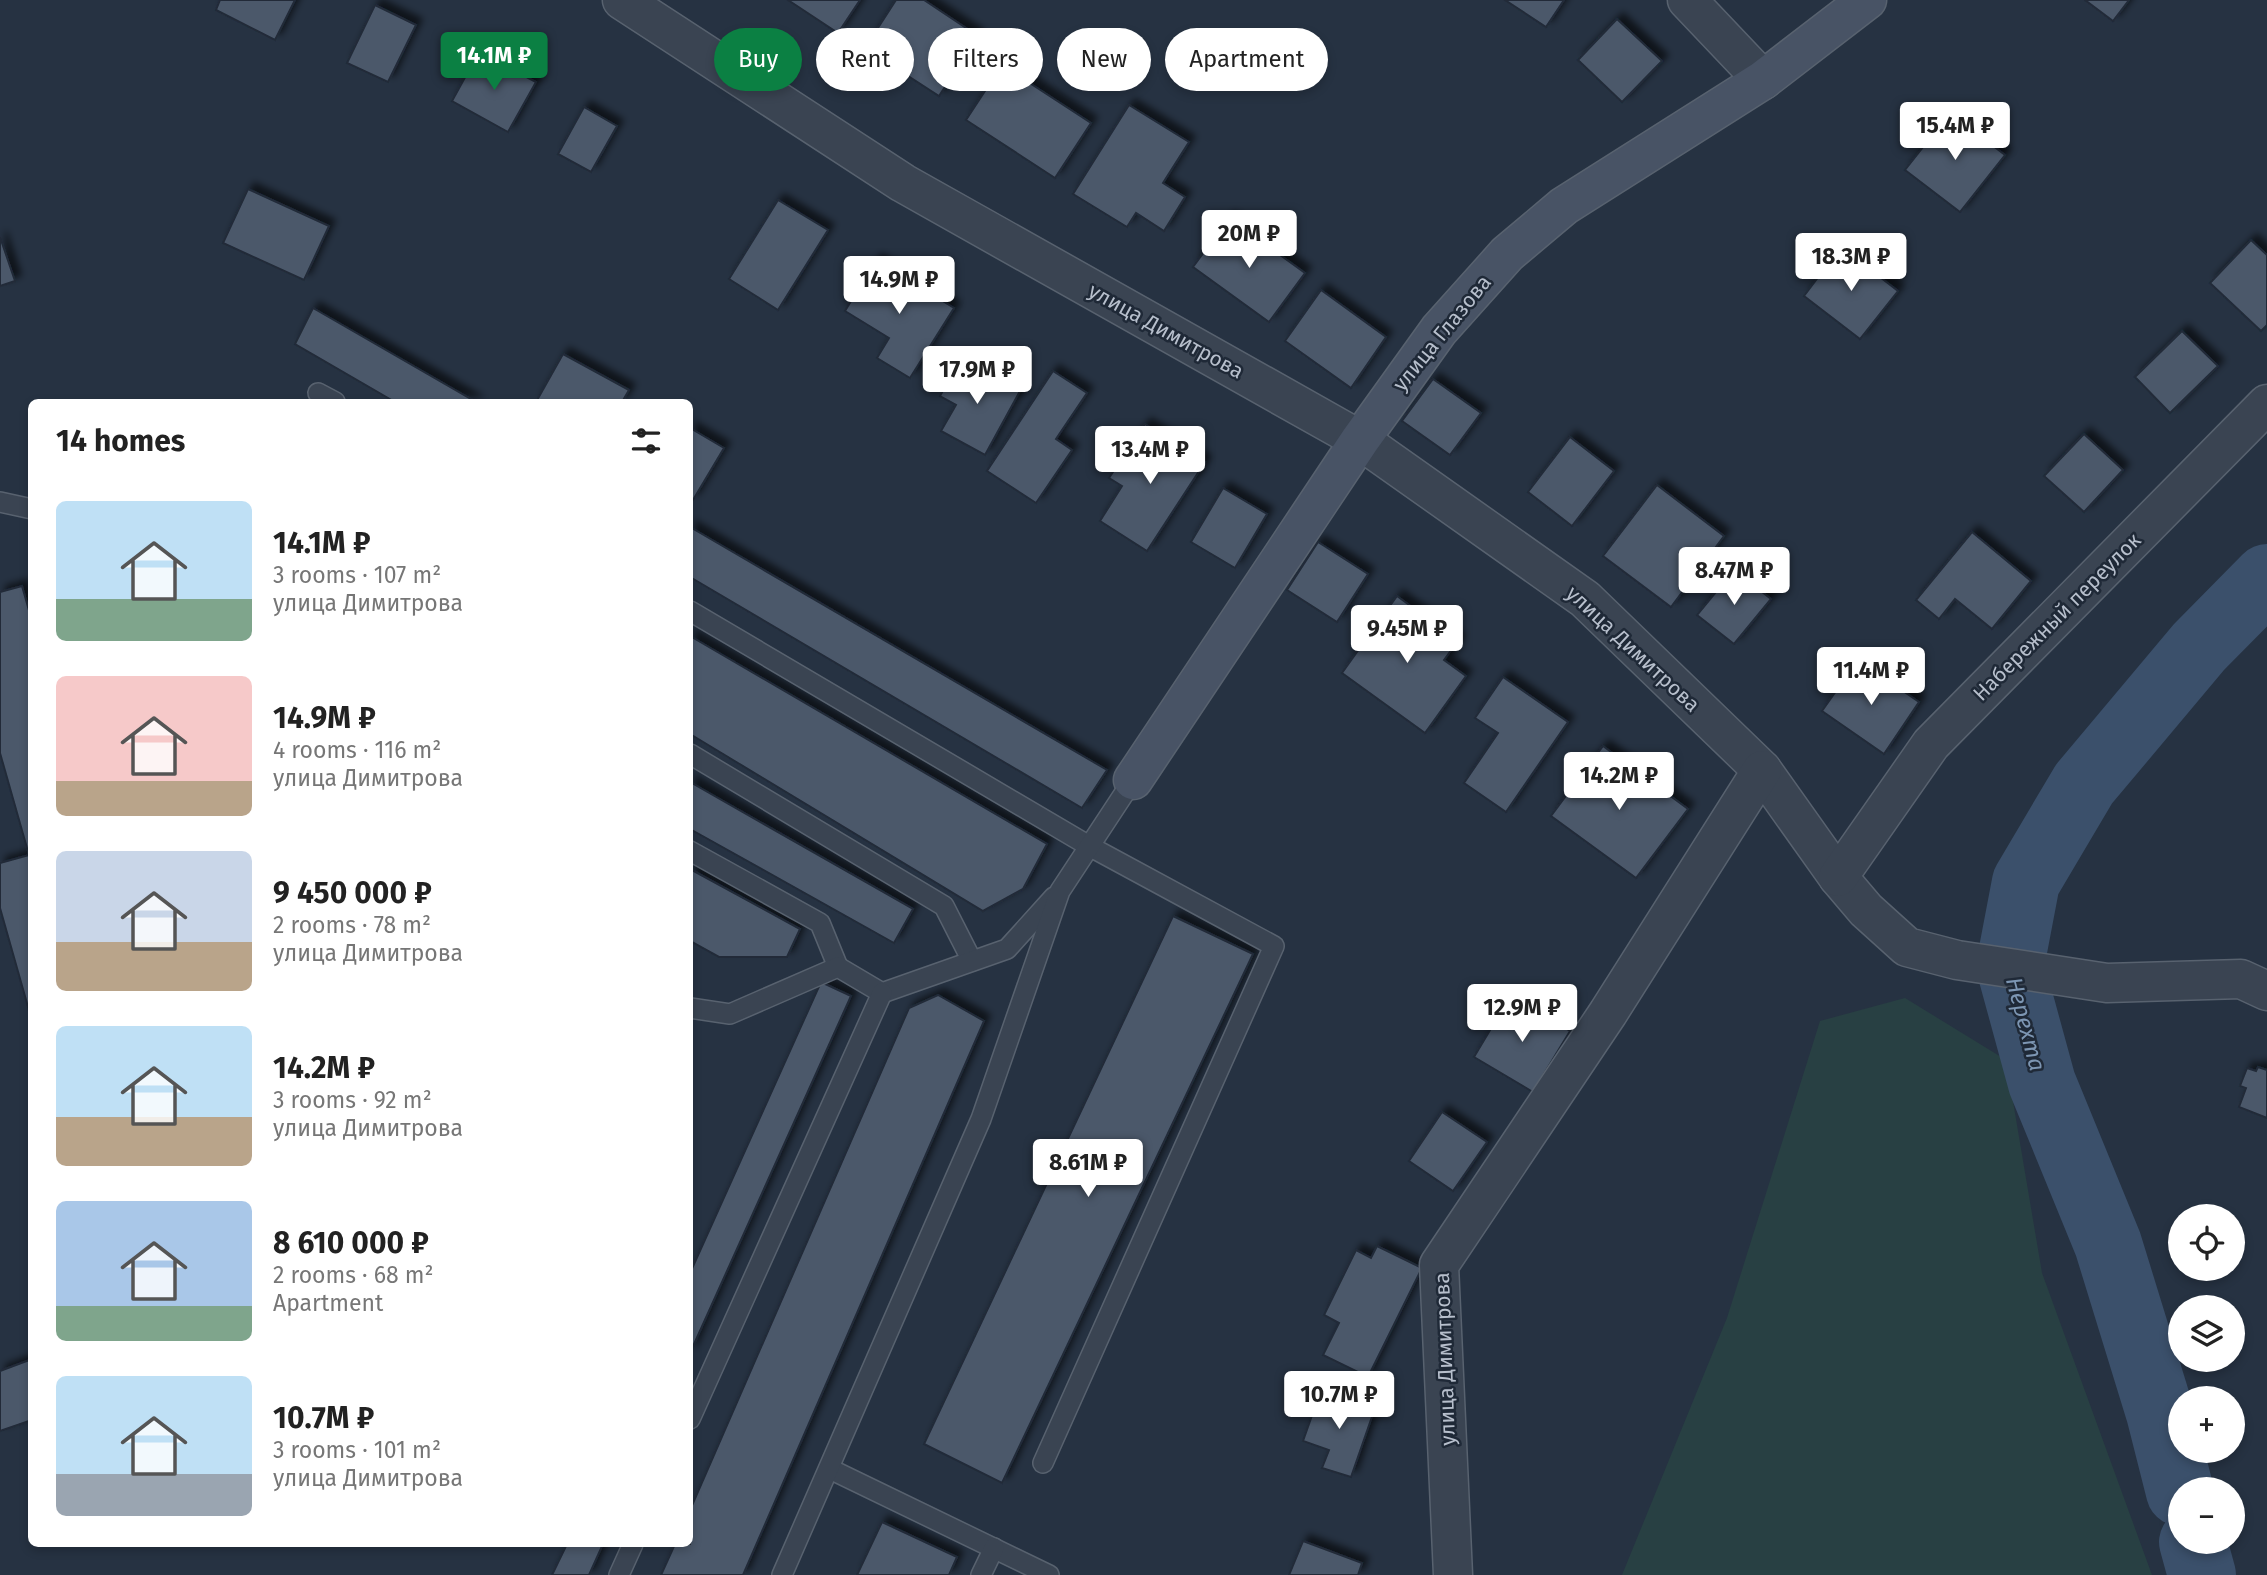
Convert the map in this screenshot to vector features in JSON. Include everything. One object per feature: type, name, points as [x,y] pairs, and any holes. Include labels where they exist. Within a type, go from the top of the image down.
[{"type":"street","name":"улица Димитрова","points":[[622,0],[903,183],[1360,440],[1584,598],[1762,770],[1608,1013],[1439,1265],[1453,1575]]},
{"type":"street","points":[[1687,0],[1763,80]]},
{"type":"street","name":"улица Глазова","points":[[1133,780],[1360,440],[1439,330],[1507,254],[1564,206],[1763,80],[1867,0]]},
{"type":"street","name":"Набережный переулок","points":[[1838,877],[1931,744],[2267,404]]},
{"type":"street","points":[[1762,770],[1838,877],[1866,909],[1907,947],[1957,960],[2107,983],[2254,985]]},
{"type":"lane","points":[[0,502],[28,508]]},
{"type":"lane","points":[[693,613],[1089,846],[1274,946],[1043,1463]]},
{"type":"lane","points":[[693,756],[944,906],[972,961]]},
{"type":"lane","points":[[693,1412],[883,993],[1007,949],[1060,891],[1133,780]]},
{"type":"lane","points":[[693,853],[820,923],[838,967],[883,993]]},
{"type":"lane","points":[[782,1575],[981,1119],[1060,891]]},
{"type":"lane","points":[[693,1008],[730,1014],[838,967]]},
{"type":"lane","points":[[830,1469],[1049,1575]]},
{"type":"lane","points":[[619,1575],[632,1547]]},
{"type":"lane","points":[[981,1575],[994,1548]]},
{"type":"green space","points":[[1905,998],[2006,1060],[2042,1273],[2152,1575],[1622,1575],[1727,1318],[1820,1021]]},
{"type":"building","points":[[220,0],[295,0],[275,40],[216,10]]},
{"type":"building","points":[[788,0],[860,0],[841,28],[830,28]]},
{"type":"building","points":[[896,0],[924,0],[966,28],[928,28],[928,89],[914,80],[914,28],[878,28]]},
{"type":"building","points":[[1505,0],[1564,0],[1546,27]]},
{"type":"building","points":[[2085,0],[2129,0],[2113,21]]},
{"type":"building","points":[[375,5],[416,25],[388,82],[347,63]]},
{"type":"building","points":[[1617,19],[1662,61],[1622,102],[1578,60]]},
{"type":"building","points":[[479,52],[536,82],[508,132],[452,101]]},
{"type":"building","points":[[985,91],[1042,91],[1091,123],[1055,178],[966,120]]},
{"type":"building","points":[[1129,105],[1189,142],[1163,183],[1185,197],[1164,231],[1136,213],[1127,227],[1073,194]]},
{"type":"building","points":[[584,107],[617,126],[591,172],[558,154]]},
{"type":"building","points":[[1950,113],[2005,155],[1960,212],[1905,170]]},
{"type":"building","points":[[248,189],[329,226],[304,280],[223,243]]},
{"type":"building","points":[[778,200],[828,230],[778,310],[729,279]]},
{"type":"building","points":[[1229,218],[1305,273],[1269,322],[1193,267]]},
{"type":"building","points":[[0,237],[15,281],[0,286]]},
{"type":"building","points":[[2251,240],[2267,255],[2267,325],[2261,331],[2210,283]]},
{"type":"building","points":[[1841,247],[1898,291],[1860,339],[1804,296]]},
{"type":"building","points":[[876,260],[954,308],[910,378],[877,358],[889,338],[845,311]]},
{"type":"building","points":[[1321,290],[1386,337],[1351,388],[1285,341]]},
{"type":"building","points":[[313,308],[471,399],[390,399],[295,344]]},
{"type":"building","points":[[2182,331],[2218,366],[2170,413],[2135,377]]},
{"type":"building","points":[[563,354],[629,390],[624,399],[538,399]]},
{"type":"building","points":[[961,358],[1020,391],[985,455],[941,431],[956,405],[940,396]]},
{"type":"building","points":[[1053,371],[1087,393],[1056,439],[1072,450],[1036,503],[987,471]]},
{"type":"building","points":[[1433,379],[1481,413],[1450,455],[1402,421]]},
{"type":"building","points":[[1145,424],[1205,462],[1147,551],[1100,521],[1122,486],[1109,478]]},
{"type":"building","points":[[693,430],[724,448],[693,500]]},
{"type":"building","points":[[2084,434],[2123,470],[2084,512],[2044,476]]},
{"type":"building","points":[[1570,437],[1614,471],[1572,526],[1528,492]]},
{"type":"building","points":[[1657,485],[1724,536],[1671,607],[1603,556]]},
{"type":"building","points":[[1223,488],[1267,514],[1235,568],[1191,542]]},
{"type":"building","points":[[693,529],[1107,770],[1082,808],[693,579]]},
{"type":"building","points":[[1972,532],[2031,581],[1992,629],[1955,599],[1939,619],[1916,600]]},
{"type":"building","points":[[1318,542],[1368,574],[1337,622],[1287,590]]},
{"type":"building","points":[[1734,570],[1771,599],[1734,644],[1697,615]]},
{"type":"building","points":[[22,586],[28,607],[28,851],[0,753],[0,592]]},
{"type":"building","points":[[1397,596],[1458,641],[1444,660],[1466,676],[1425,733],[1342,673]]},
{"type":"building","points":[[693,638],[1047,844],[1023,889],[983,911],[693,736]]},
{"type":"building","points":[[1858,660],[1919,702],[1884,754],[1822,711]]},
{"type":"building","points":[[1503,677],[1568,722],[1506,812],[1464,783],[1498,733],[1475,718]]},
{"type":"building","points":[[1603,746],[1688,809],[1636,878],[1551,816]]},
{"type":"building","points":[[693,784],[913,909],[894,943],[693,831]]},
{"type":"building","points":[[28,855],[28,1007],[0,908],[0,863]]},
{"type":"building","points":[[693,871],[800,929],[787,957],[719,957],[693,943]]},
{"type":"building","points":[[1173,916],[1253,954],[1002,1483],[924,1444]]},
{"type":"building","points":[[821,982],[851,996],[693,1346],[693,1266]]},
{"type":"building","points":[[938,995],[984,1021],[743,1575],[661,1575],[674,1547],[693,1547],[693,1503],[909,1008]]},
{"type":"building","points":[[1511,995],[1570,1031],[1533,1092],[1474,1057]]},
{"type":"building","points":[[2258,1067],[2267,1070],[2267,1118],[2239,1107],[2246,1088],[2240,1086],[2247,1068],[2256,1071]]},
{"type":"building","points":[[1442,1112],[1487,1142],[1453,1191],[1409,1161]]},
{"type":"building","points":[[1377,1246],[1422,1268],[1368,1377],[1323,1355],[1339,1323],[1324,1315],[1356,1250],[1371,1258]]},
{"type":"building","points":[[28,1360],[28,1421],[0,1431],[0,1371]]},
{"type":"building","points":[[1321,1390],[1375,1408],[1351,1477],[1322,1468],[1329,1450],[1303,1441]]},
{"type":"building","points":[[882,1522],[957,1557],[949,1575],[857,1575]]},
{"type":"building","points":[[1303,1541],[1362,1563],[1358,1575],[1289,1575]]},
{"type":"building","points":[[566,1547],[602,1547],[589,1575],[552,1575]]},
{"type":"waterway","name":"Нерехта","points":[[2176,1477],[2160,1413],[2108,1244],[2042,1083],[2010,966],[2026,882],[2084,784],[2199,647],[2267,578]]},
{"type":"waterway","name":"Нерехта","points":[[2196,1554],[2202,1575]]}]
